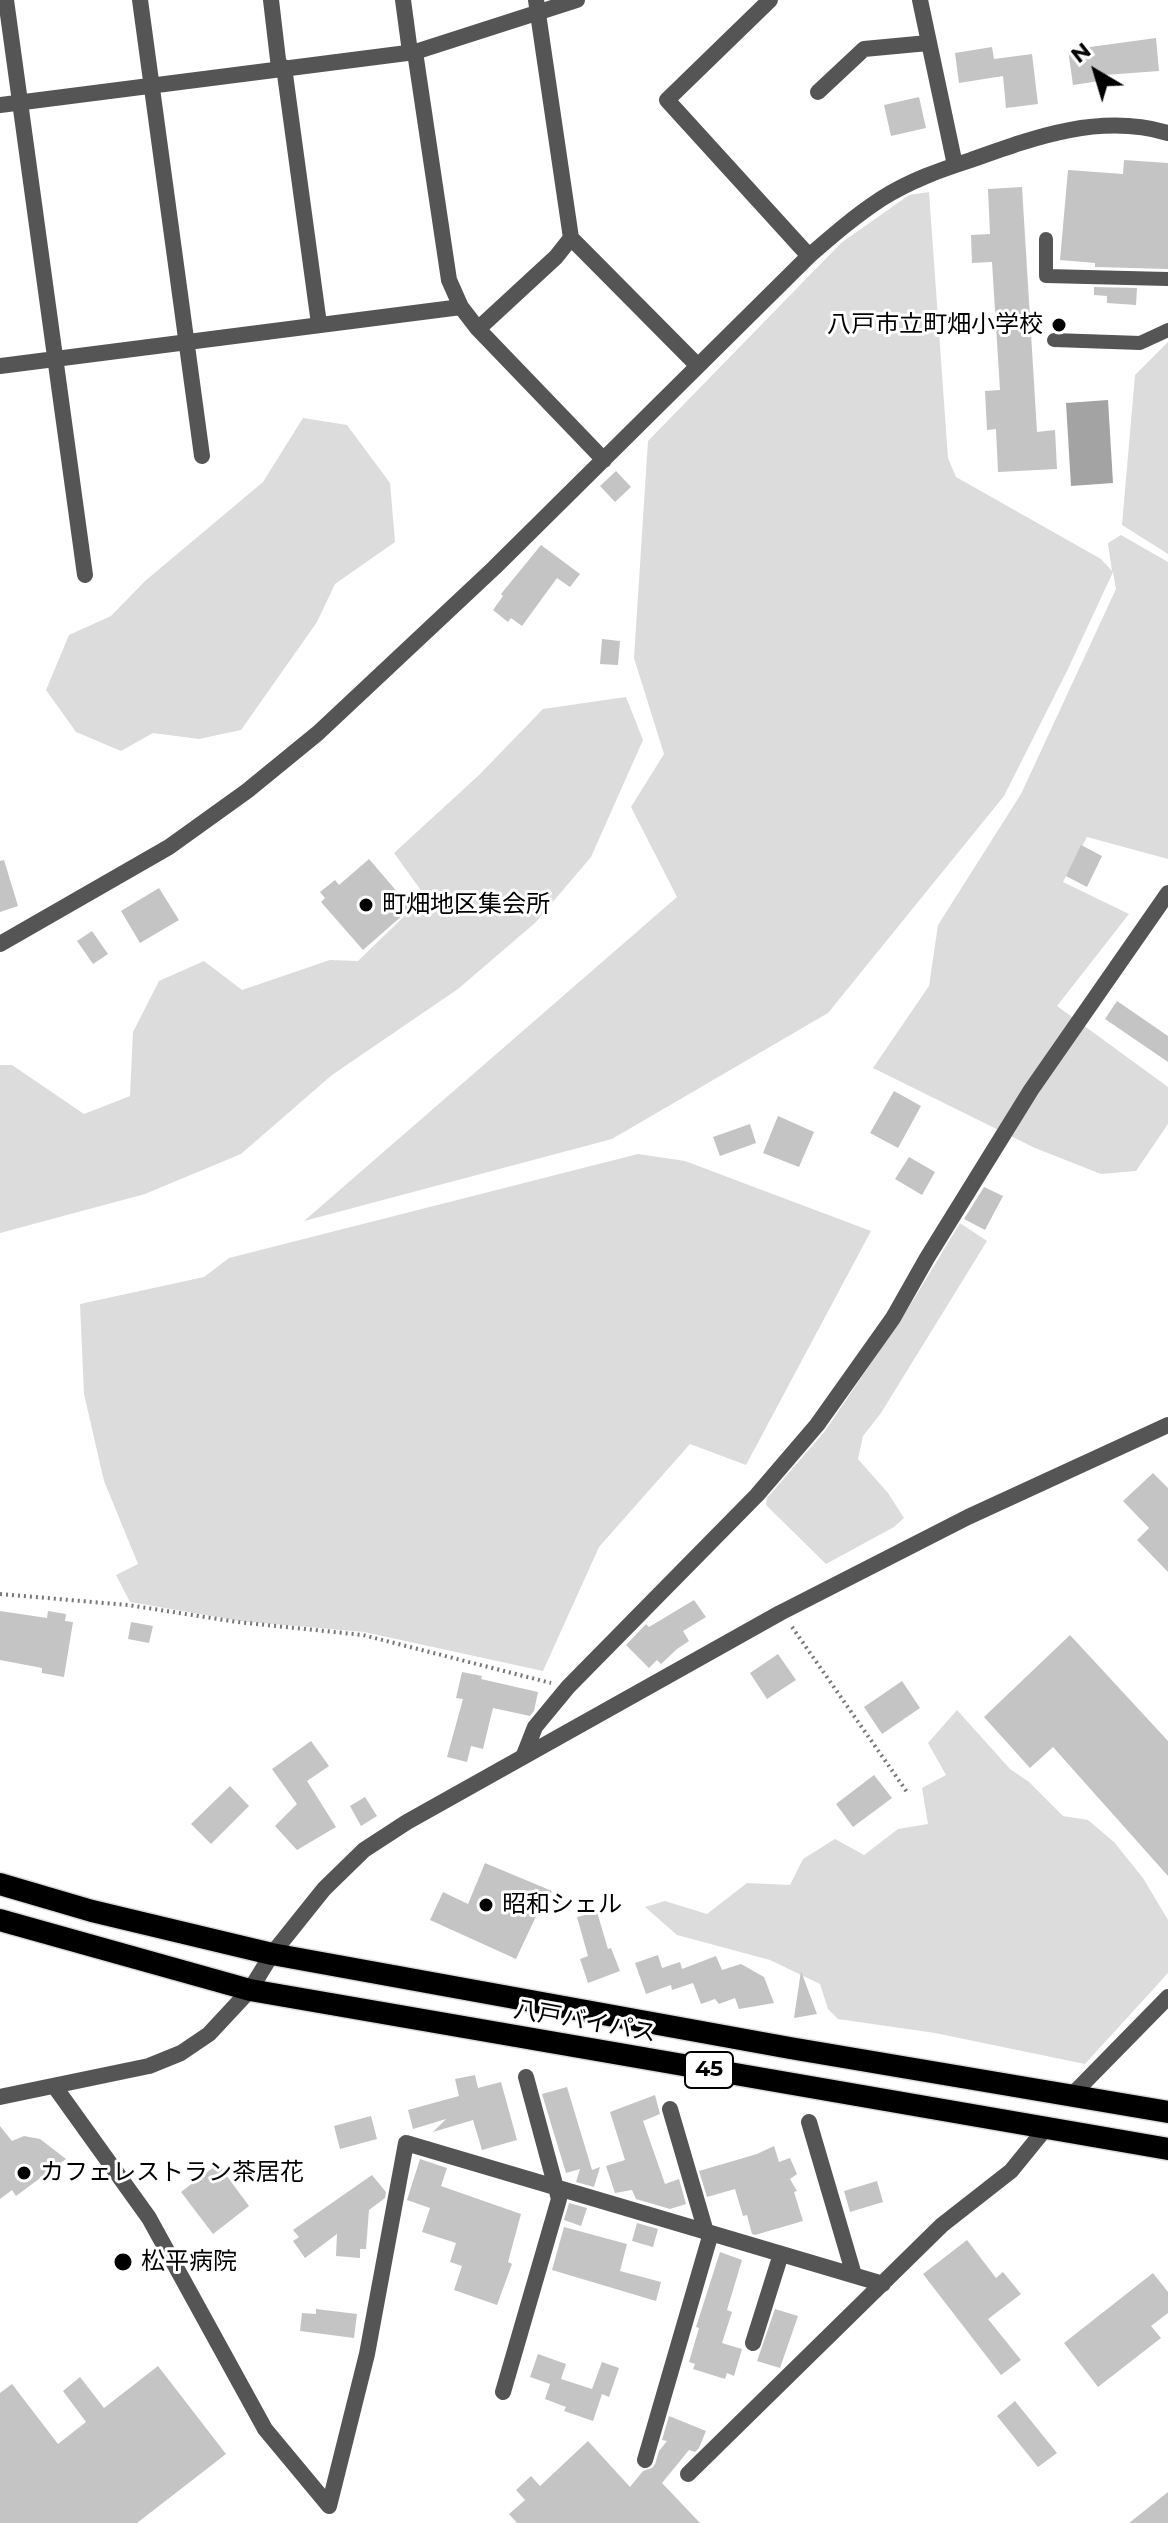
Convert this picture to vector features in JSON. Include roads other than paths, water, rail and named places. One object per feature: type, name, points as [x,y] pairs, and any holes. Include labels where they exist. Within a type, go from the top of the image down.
[{"type":"highway","name":"八戸バイパス","points":[[0,1884],[92,1911],[272,1954],[1168,2112]]},
{"type":"highway","name":"八戸バイパス","points":[[0,1920],[250,1990],[1168,2149]]},
{"type":"street","points":[[6,0],[85,575]]},
{"type":"street","points":[[140,0],[202,456]]},
{"type":"street","points":[[271,0],[319,324]]},
{"type":"street","points":[[403,0],[449,280],[461,307],[478,329],[604,460]]},
{"type":"street","points":[[0,105],[412,52],[537,6],[577,0]]},
{"type":"street","points":[[770,0],[667,100],[809,256]]},
{"type":"street","points":[[920,0],[955,165]]},
{"type":"street","points":[[537,6],[571,238],[698,366]]},
{"type":"street","points":[[818,92],[864,49],[928,43]]},
{"type":"street","points":[[0,944],[169,847],[247,791],[318,733],[604,460],[809,256],[850,220],[917,180],[1042,134],[1079,127],[1121,126],[1168,133]]},
{"type":"street","points":[[478,329],[556,257],[571,238]]},
{"type":"street","points":[[0,366],[461,307]]},
{"type":"street","points":[[524,1755],[535,1727],[568,1687],[757,1495],[817,1425],[893,1318],[943,1231],[1039,1078],[1168,893]]},
{"type":"street","points":[[0,2097],[149,2066],[181,2053],[209,2034],[250,1990],[272,1954],[324,1889],[364,1850],[407,1822],[780,1613],[968,1517],[1168,1425]]},
{"type":"street","points":[[1072,2095],[1168,1997]]},
{"type":"street","points":[[503,2392],[559,2199],[526,2077]]},
{"type":"street","points":[[55,2087],[149,2218],[265,2429],[329,2506],[367,2354],[406,2143],[883,2284]]},
{"type":"street","points":[[645,2460],[708,2233],[670,2109]]},
{"type":"street","points":[[809,2122],[854,2275]]},
{"type":"street","points":[[688,2474],[942,2225],[1011,2171],[1046,2128]]},
{"type":"street","points":[[753,2343],[781,2254]]},
{"type":"lane","points":[[1046,239],[1046,276],[1168,279]]},
{"type":"lane","points":[[1054,340],[1140,343],[1168,330]]},
{"type":"place","name":"八戸市立町畑小学校","points":[[1059,325]]},
{"type":"place","name":"町畑地区集会所","points":[[366,905]]},
{"type":"place","name":"昭和シェル","points":[[486,1905]]},
{"type":"place","name":"カフェレストラン茶居花","points":[[24,2173]]},
{"type":"place","name":"松平病院","points":[[123,2262]]}]
